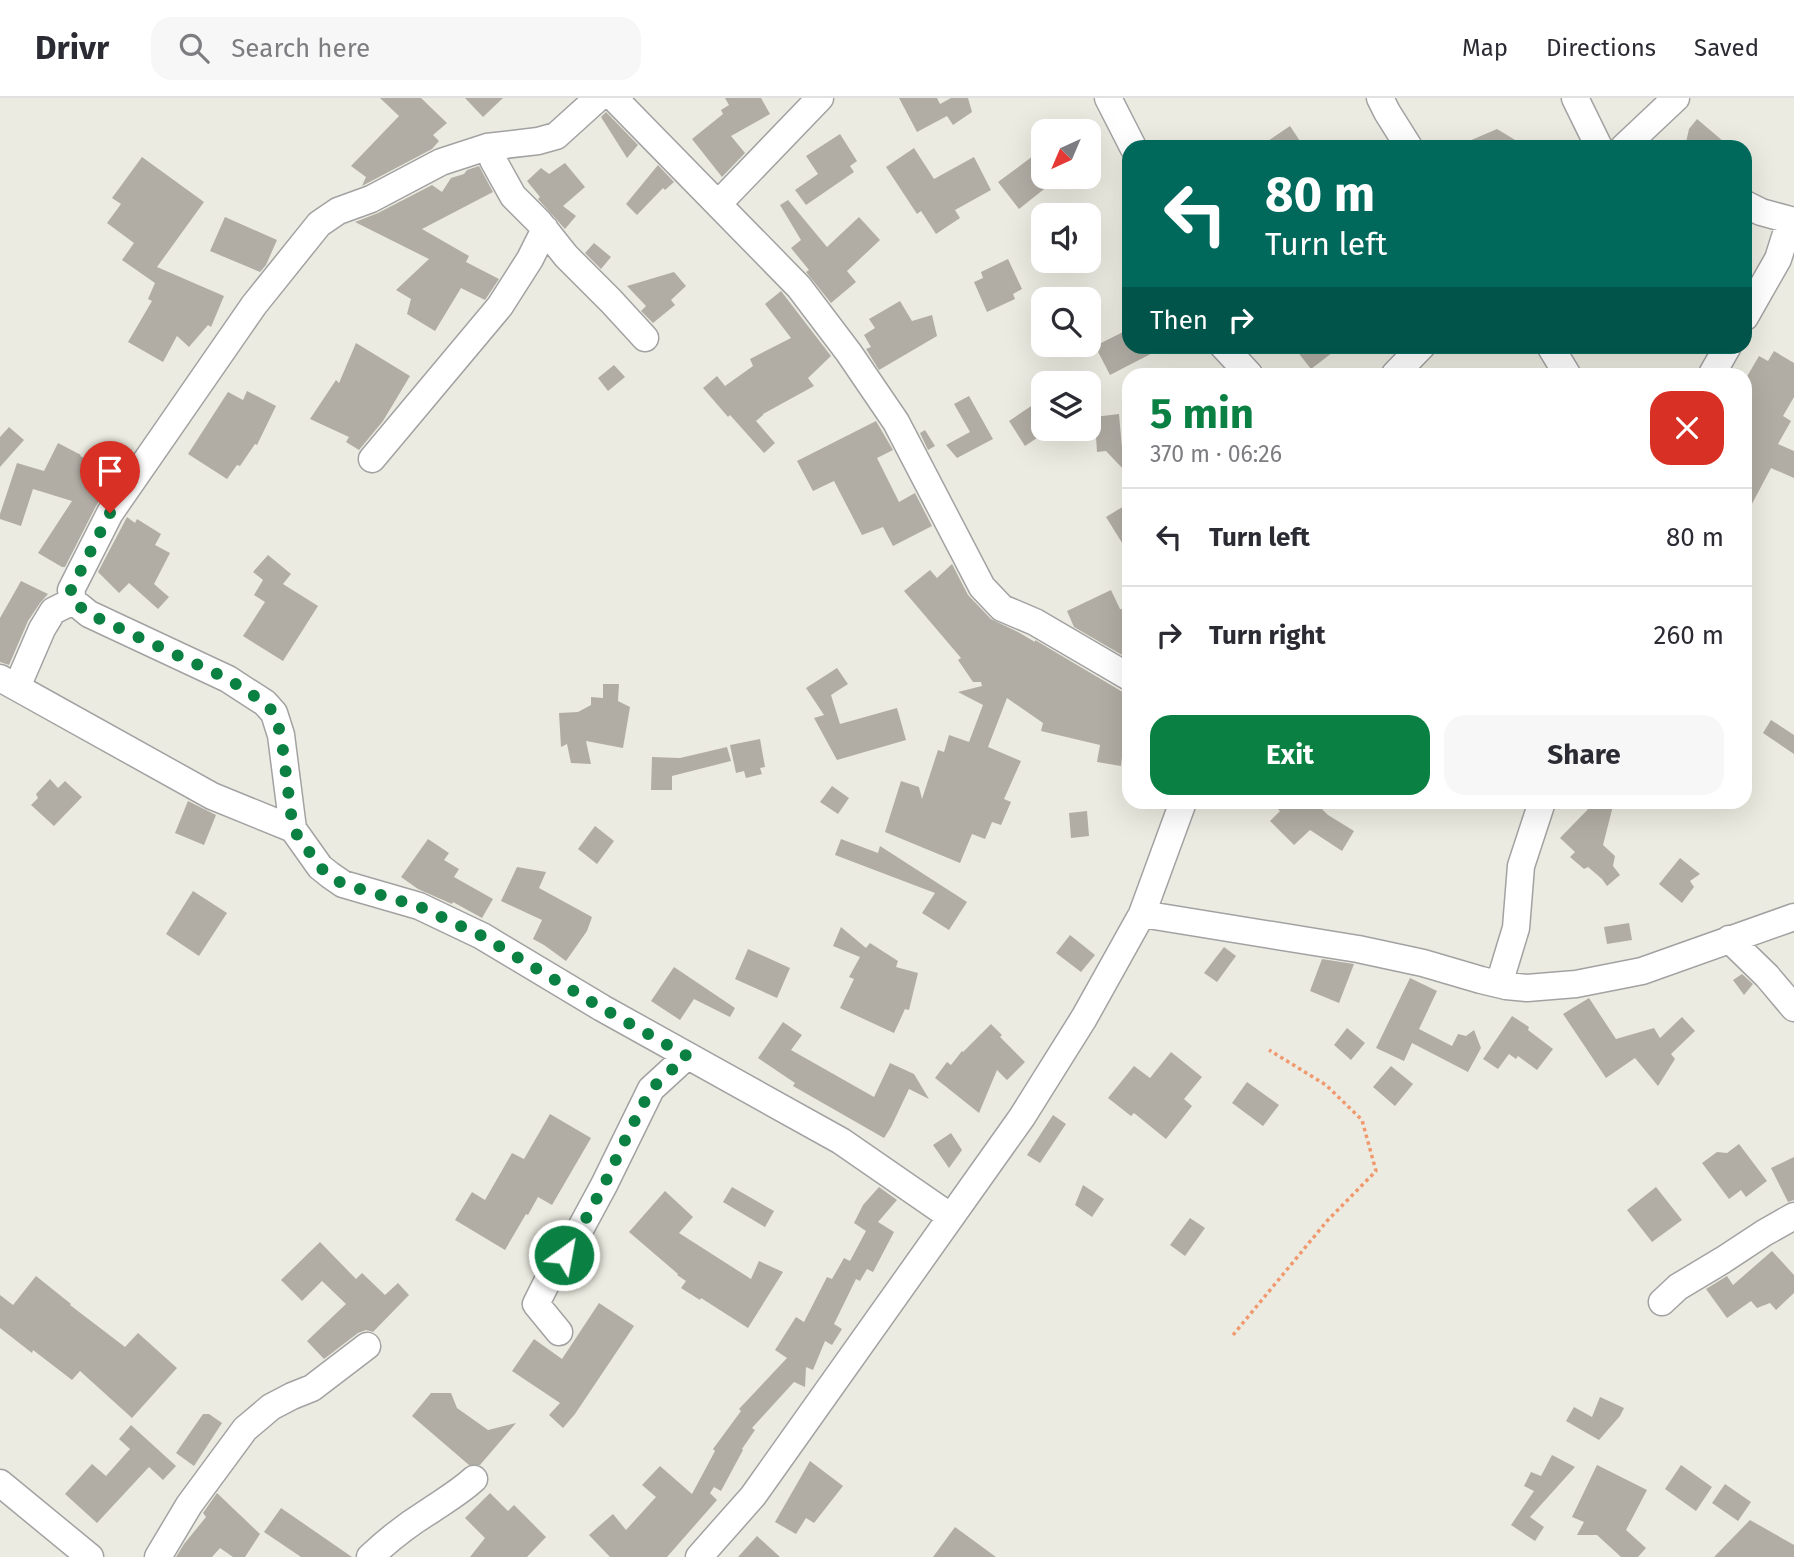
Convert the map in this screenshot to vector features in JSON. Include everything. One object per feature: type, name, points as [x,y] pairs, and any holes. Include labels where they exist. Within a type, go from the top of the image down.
[{"type":"street","points":[[598,98],[556,136],[476,150],[441,162],[371,199],[338,211],[319,224],[254,305],[110,513],[71,590],[73,601],[89,614],[228,679],[265,703],[274,713],[281,735],[293,829],[320,867],[343,884],[418,906],[482,936],[602,1008],[841,1141],[951,1217]]},
{"type":"street","points":[[614,98],[799,287],[849,353],[896,422],[982,587],[1002,608],[1035,622],[1122,673]]},
{"type":"street","points":[[718,204],[820,98]]},
{"type":"street","points":[[1108,98],[1129,140]]},
{"type":"street","points":[[1380,98],[1405,140]]},
{"type":"street","points":[[1575,98],[1596,140]]},
{"type":"street","points":[[1639,140],[1676,98]]},
{"type":"street","points":[[497,146],[493,160],[513,196],[645,338]]},
{"type":"street","points":[[1752,208],[1792,221],[1778,259],[1752,305]]},
{"type":"street","points":[[372,459],[500,306],[530,259],[545,229]]},
{"type":"street","points":[[1230,354],[1243,368]]},
{"type":"street","points":[[1401,368],[1414,354]]},
{"type":"street","points":[[73,601],[53,611],[8,683],[212,796],[293,829]]},
{"type":"street","points":[[699,1557],[753,1496],[1022,1117],[1084,1018],[1142,914],[1180,809]]},
{"type":"street","points":[[1499,984],[1516,928],[1521,866],[1540,809]]},
{"type":"street","points":[[1142,914],[1358,949],[1499,984],[1527,988],[1576,984],[1642,971],[1794,917]]},
{"type":"street","points":[[1729,939],[1767,976],[1794,1008]]},
{"type":"street","points":[[559,1332],[536,1304],[604,1185],[651,1089],[687,1056]]},
{"type":"street","points":[[1662,1302],[1678,1287],[1794,1216]]},
{"type":"street","points":[[158,1557],[189,1506],[245,1429],[271,1407],[312,1388],[367,1346]]},
{"type":"street","points":[[370,1557],[386,1541],[460,1492],[474,1479]]},
{"type":"street","points":[[0,1483],[90,1557]]},
{"type":"path","points":[[1233,1335],[1328,1222],[1376,1171],[1362,1119],[1326,1085],[1269,1050]]},
{"type":"building","points":[[380,98],[421,98],[447,123],[433,135],[439,141],[432,149],[362,186],[366,177],[351,166],[399,116]]},
{"type":"building","points":[[465,98],[503,98],[483,117]]},
{"type":"building","points":[[725,98],[761,98],[770,114],[731,136],[745,153],[722,177],[692,139],[723,114],[721,110],[729,105]]},
{"type":"building","points":[[899,98],[937,98],[940,104],[951,98],[968,98],[972,112],[953,125],[947,116],[917,132]]},
{"type":"building","points":[[606,112],[638,145],[627,158],[601,117]]},
{"type":"building","points":[[1697,119],[1722,140],[1686,140],[1689,129]]},
{"type":"building","points":[[1290,126],[1299,140],[1269,140]]},
{"type":"building","points":[[1497,129],[1515,140],[1471,140]]},
{"type":"building","points":[[840,134],[857,161],[850,166],[854,172],[806,205],[795,190],[818,174],[806,156]]},
{"type":"building","points":[[914,148],[934,179],[974,157],[991,190],[955,210],[960,218],[936,234],[921,211],[917,214],[886,167]]},
{"type":"building","points":[[142,157],[204,202],[157,267],[224,296],[211,327],[208,325],[189,347],[177,336],[163,362],[128,342],[152,301],[148,299],[155,283],[122,260],[134,243],[107,223],[121,204],[112,198]]},
{"type":"building","points":[[1031,157],[1031,189],[1044,189],[1019,209],[998,182]]},
{"type":"building","points":[[565,163],[585,187],[563,206],[576,216],[565,229],[538,199],[540,197],[527,181],[541,168],[549,174]]},
{"type":"building","points":[[658,165],[674,182],[665,190],[663,188],[637,215],[626,204]]},
{"type":"building","points":[[479,166],[493,192],[422,229],[469,256],[466,262],[499,279],[485,300],[461,288],[435,331],[407,314],[411,299],[396,290],[429,259],[355,222],[432,185],[442,192],[451,178]]},
{"type":"building","points":[[788,200],[827,247],[859,217],[880,240],[847,271],[856,282],[831,303],[791,248],[801,240],[780,205]]},
{"type":"building","points":[[225,217],[277,240],[260,272],[210,251]]},
{"type":"building","points":[[594,243],[611,257],[601,269],[585,253]]},
{"type":"building","points":[[1008,259],[1022,289],[1013,294],[1015,299],[987,312],[974,282],[983,278],[981,272]]},
{"type":"building","points":[[674,272],[686,286],[671,300],[675,305],[653,323],[641,311],[646,306],[627,286]]},
{"type":"building","points":[[781,291],[831,356],[808,378],[814,386],[763,414],[756,421],[775,443],[764,453],[703,388],[717,376],[725,386],[753,366],[750,359],[791,338],[765,304]]},
{"type":"building","points":[[900,301],[912,321],[932,315],[937,336],[879,370],[866,349],[871,347],[864,335],[875,328],[869,319]]},
{"type":"building","points":[[1122,332],[1122,354],[1151,354],[1122,368],[1110,375],[1101,357],[1101,343]]},
{"type":"building","points":[[356,343],[410,376],[383,421],[359,450],[346,442],[349,437],[310,419],[336,380],[339,383]]},
{"type":"building","points":[[1774,351],[1794,363],[1794,397],[1783,416],[1791,421],[1778,444],[1794,451],[1794,478],[1771,468],[1752,504],[1752,368],[1759,356],[1768,361]]},
{"type":"building","points":[[1299,354],[1331,354],[1312,368]]},
{"type":"building","points":[[614,365],[625,377],[608,391],[598,378]]},
{"type":"building","points":[[247,391],[276,406],[257,445],[255,444],[227,479],[188,454],[228,392],[243,400]]},
{"type":"building","points":[[969,396],[993,439],[957,458],[946,445],[970,432],[954,404]]},
{"type":"building","points":[[1031,406],[1032,441],[1025,446],[1009,421]]},
{"type":"building","points":[[1119,414],[1122,468],[1106,451],[1097,452],[1096,441],[1101,441],[1101,416]]},
{"type":"building","points":[[876,421],[893,450],[877,458],[899,502],[915,493],[932,526],[893,546],[883,527],[862,535],[834,481],[813,491],[797,461]]},
{"type":"building","points":[[9,427],[24,440],[0,467],[0,437]]},
{"type":"building","points":[[925,430],[935,446],[928,450],[920,433]]},
{"type":"building","points":[[58,443],[118,473],[96,506],[65,567],[38,553],[72,501],[33,489],[21,526],[0,519],[17,463],[44,471]]},
{"type":"building","points":[[1122,507],[1122,543],[1106,517]]},
{"type":"building","points":[[127,517],[135,523],[137,519],[161,534],[155,545],[170,553],[154,584],[169,597],[158,609],[129,583],[119,593],[98,572]]},
{"type":"building","points":[[268,555],[291,574],[283,584],[318,606],[283,661],[243,636],[265,602],[254,595],[263,580],[253,572]]},
{"type":"building","points":[[952,564],[968,595],[991,619],[1035,640],[1122,691],[1121,766],[1097,762],[1100,745],[1041,731],[1043,723],[1007,698],[988,747],[1021,761],[1004,799],[1011,802],[1001,825],[992,822],[985,839],[972,834],[960,863],[885,832],[901,781],[919,787],[922,799],[938,750],[944,752],[949,735],[969,742],[983,705],[958,692],[982,686],[981,682],[973,682],[958,660],[961,658],[904,591],[930,570],[937,578]]},
{"type":"building","points":[[21,581],[48,594],[28,621],[9,665],[0,662],[0,618]]},
{"type":"building","points":[[1111,590],[1122,609],[1122,655],[1074,627],[1067,611]]},
{"type":"building","points":[[837,668],[848,684],[831,695],[840,724],[897,708],[906,740],[837,760],[814,718],[824,715],[806,688]]},
{"type":"building","points":[[603,684],[619,684],[618,701],[630,707],[623,748],[586,741],[591,764],[571,763],[567,744],[561,747],[559,713],[578,712],[591,705],[591,697],[603,698]]},
{"type":"building","points":[[1771,720],[1794,735],[1794,754],[1763,733]]},
{"type":"building","points":[[760,739],[765,767],[760,768],[762,774],[746,778],[744,771],[736,773],[730,745]]},
{"type":"building","points":[[727,747],[731,761],[672,776],[672,790],[651,790],[652,757],[680,758]]},
{"type":"building","points":[[50,779],[58,788],[65,781],[82,797],[54,826],[31,805],[38,798],[36,794]]},
{"type":"building","points":[[832,786],[849,798],[838,814],[820,802]]},
{"type":"building","points":[[188,801],[216,815],[204,845],[175,833]]},
{"type":"building","points":[[1278,809],[1322,809],[1354,831],[1342,851],[1310,830],[1294,845],[1270,821],[1280,811]]},
{"type":"building","points":[[1588,809],[1612,809],[1603,845],[1615,856],[1613,866],[1620,875],[1607,886],[1588,867],[1584,869],[1570,857],[1575,852],[1560,838]]},
{"type":"building","points":[[1087,811],[1089,836],[1071,838],[1069,813]]},
{"type":"building","points":[[595,826],[614,841],[597,864],[578,849]]},
{"type":"building","points":[[428,839],[449,853],[444,860],[459,869],[454,877],[493,899],[482,918],[453,902],[452,904],[418,889],[401,877]]},
{"type":"building","points":[[841,839],[878,853],[880,846],[967,902],[949,930],[922,913],[935,893],[835,855]]},
{"type":"building","points":[[1680,858],[1700,874],[1690,881],[1694,887],[1682,903],[1659,884]]},
{"type":"building","points":[[517,867],[546,872],[539,888],[592,917],[587,931],[566,961],[533,939],[542,920],[501,901]]},
{"type":"building","points":[[193,891],[227,913],[199,956],[166,934]]},
{"type":"building","points":[[1629,923],[1632,940],[1607,944],[1604,927]]},
{"type":"building","points":[[841,927],[866,948],[870,943],[898,961],[896,967],[918,973],[909,1010],[905,1009],[894,1033],[840,1008],[854,979],[849,977],[860,957],[833,946]]},
{"type":"building","points":[[1070,935],[1095,955],[1081,972],[1056,953]]},
{"type":"building","points":[[1224,947],[1236,956],[1217,982],[1204,973]]},
{"type":"building","points":[[748,949],[790,968],[777,998],[735,979]]},
{"type":"building","points":[[1322,959],[1354,964],[1339,1003],[1310,991]]},
{"type":"building","points":[[674,967],[735,1008],[730,1017],[694,999],[680,1020],[651,1001]]},
{"type":"building","points":[[1742,974],[1753,984],[1744,995],[1733,980]]},
{"type":"building","points":[[1410,978],[1437,991],[1419,1029],[1452,1046],[1458,1034],[1466,1036],[1474,1030],[1481,1048],[1468,1072],[1412,1043],[1404,1061],[1376,1048]]},
{"type":"building","points":[[1589,998],[1616,1039],[1654,1028],[1660,1038],[1682,1017],[1695,1031],[1671,1054],[1675,1059],[1658,1086],[1635,1058],[1606,1078],[1563,1014]]},
{"type":"building","points":[[1512,1016],[1553,1049],[1537,1070],[1518,1056],[1516,1059],[1509,1054],[1498,1069],[1483,1059]]},
{"type":"building","points":[[783,1022],[802,1035],[791,1050],[874,1097],[890,1063],[914,1074],[929,1099],[909,1089],[884,1138],[793,1086],[795,1083],[758,1058]]},
{"type":"building","points":[[991,1024],[1025,1062],[1007,1080],[997,1070],[979,1113],[935,1078],[947,1062],[951,1065]]},
{"type":"building","points":[[1347,1028],[1365,1043],[1351,1060],[1334,1045]]},
{"type":"building","points":[[1171,1052],[1202,1077],[1184,1099],[1192,1106],[1166,1139],[1134,1113],[1131,1116],[1108,1098],[1134,1066],[1150,1078]]},
{"type":"building","points":[[1391,1066],[1413,1084],[1395,1106],[1373,1087]]},
{"type":"building","points":[[1247,1082],[1279,1105],[1263,1126],[1232,1103]]},
{"type":"building","points":[[550,1114],[591,1138],[552,1205],[538,1197],[505,1250],[455,1220],[472,1192],[485,1200],[512,1153],[524,1159]]},
{"type":"building","points":[[1053,1115],[1066,1124],[1040,1163],[1027,1155]]},
{"type":"building","points":[[951,1133],[962,1150],[949,1168],[933,1145]]},
{"type":"building","points":[[1739,1144],[1767,1181],[1746,1197],[1741,1190],[1729,1199],[1702,1163],[1717,1152],[1727,1153]]},
{"type":"building","points":[[1794,1157],[1794,1200],[1788,1202],[1771,1168]]},
{"type":"building","points":[[1083,1185],[1104,1199],[1092,1217],[1075,1205]]},
{"type":"building","points":[[732,1187],[774,1211],[765,1227],[723,1202]]},
{"type":"building","points":[[879,1187],[897,1200],[878,1222],[894,1232],[873,1272],[867,1269],[860,1281],[856,1279],[834,1324],[842,1329],[832,1345],[825,1341],[813,1370],[806,1367],[805,1387],[794,1382],[752,1428],[755,1430],[742,1449],[721,1491],[714,1487],[710,1493],[717,1500],[667,1557],[610,1557],[589,1535],[613,1514],[626,1530],[656,1497],[642,1485],[660,1466],[692,1494],[715,1451],[713,1449],[741,1411],[739,1409],[787,1358],[775,1350],[796,1317],[804,1322],[827,1277],[832,1279],[844,1258],[850,1261],[866,1231],[854,1223],[863,1205]]},
{"type":"building","points":[[1656,1187],[1682,1220],[1652,1242],[1627,1210]]},
{"type":"building","points":[[665,1191],[693,1217],[679,1233],[751,1279],[759,1261],[783,1272],[748,1328],[681,1288],[686,1281],[629,1232]]},
{"type":"building","points":[[1190,1218],[1205,1228],[1185,1256],[1170,1245]]},
{"type":"building","points":[[320,1242],[356,1279],[362,1273],[385,1295],[398,1283],[409,1295],[373,1332],[366,1330],[358,1333],[324,1359],[307,1341],[346,1304],[322,1281],[302,1301],[281,1280]]},
{"type":"building","points":[[1772,1251],[1794,1275],[1794,1293],[1776,1310],[1770,1303],[1757,1308],[1751,1301],[1727,1318],[1706,1289],[1727,1276],[1733,1285]]},
{"type":"building","points":[[36,1276],[125,1347],[138,1333],[177,1368],[132,1418],[80,1371],[72,1380],[0,1328],[0,1295],[13,1305]]},
{"type":"building","points":[[599,1303],[634,1326],[563,1428],[549,1415],[560,1403],[512,1371],[534,1339],[562,1359]]},
{"type":"building","points":[[431,1393],[451,1393],[457,1408],[488,1430],[516,1423],[480,1465],[469,1465],[412,1416]]},
{"type":"building","points":[[1600,1397],[1624,1408],[1599,1440],[1566,1421],[1574,1407],[1592,1417]]},
{"type":"building","points":[[203,1414],[209,1414],[222,1423],[194,1466],[176,1453]]},
{"type":"building","points":[[131,1425],[176,1466],[163,1480],[149,1467],[97,1523],[65,1494],[92,1464],[106,1476],[130,1449],[119,1439]]},
{"type":"building","points":[[1552,1455],[1575,1467],[1530,1517],[1544,1527],[1535,1541],[1511,1525],[1534,1491],[1524,1486],[1531,1472],[1541,1476]]},
{"type":"building","points":[[810,1461],[843,1486],[814,1523],[806,1518],[796,1534],[775,1522]]},
{"type":"building","points":[[1597,1465],[1647,1490],[1626,1530],[1646,1548],[1638,1557],[1621,1557],[1597,1535],[1577,1535],[1584,1522],[1572,1517]]},
{"type":"building","points":[[1681,1465],[1712,1487],[1696,1511],[1665,1489]]},
{"type":"building","points":[[1725,1484],[1751,1502],[1738,1521],[1712,1503]]},
{"type":"building","points":[[217,1493],[260,1534],[245,1557],[233,1557],[220,1548],[212,1557],[176,1557],[206,1517],[203,1513]]},
{"type":"building","points":[[490,1493],[508,1511],[514,1505],[546,1537],[527,1557],[470,1557],[485,1538],[465,1518]]},
{"type":"building","points":[[281,1508],[352,1557],[301,1557],[264,1532]]},
{"type":"building","points":[[1750,1520],[1794,1545],[1794,1557],[1714,1557]]},
{"type":"building","points":[[955,1527],[996,1557],[933,1557]]},
{"type":"building","points":[[757,1536],[780,1557],[738,1557]]},
{"type":"route","points":[[110,513],[71,590],[73,601],[89,614],[228,679],[265,703],[274,713],[281,735],[293,829],[320,867],[343,884],[418,906],[482,936],[687,1056],[651,1089],[604,1185],[564,1255]]}]
